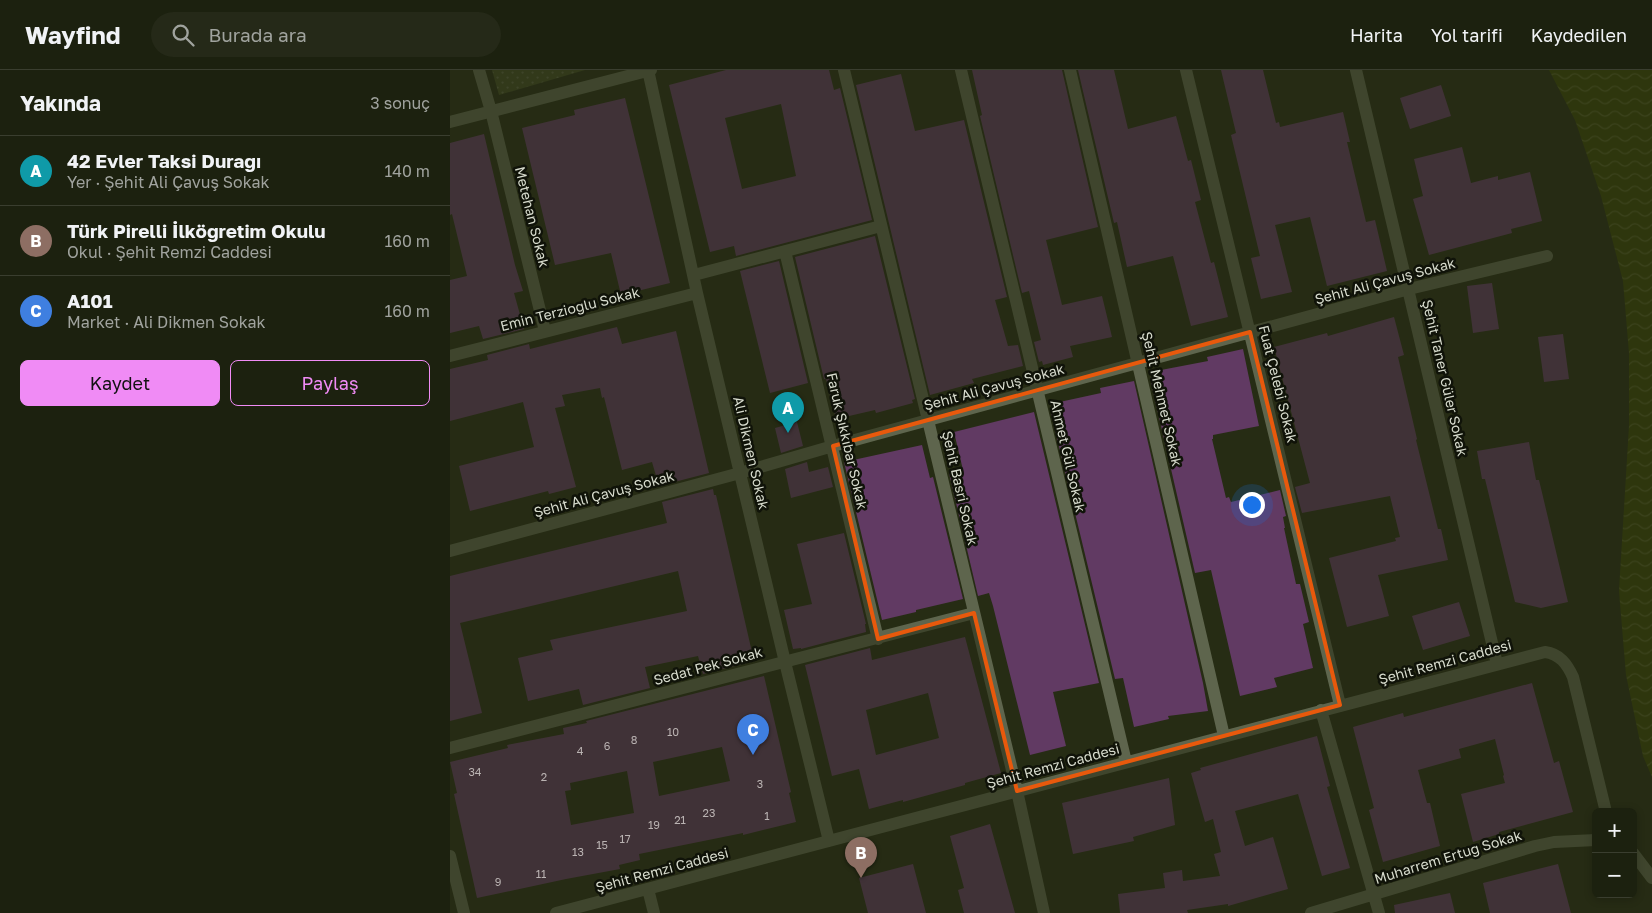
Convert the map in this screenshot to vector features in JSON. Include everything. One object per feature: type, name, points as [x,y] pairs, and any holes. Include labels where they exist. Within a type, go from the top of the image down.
[{"type":"street","name":"Metehan Sokak","points":[[478,70],[491,111],[545,331]]},
{"type":"street","points":[[450,122],[649,70]]},
{"type":"street","name":"Ali Dikmen Sokak","points":[[649,70],[697,293],[829,841]]},
{"type":"street","name":"Şehit Basri Sokak","points":[[844,70],[929,420],[1044,913]]},
{"type":"street","name":"Ahmet Gül Sokak","points":[[961,70],[1126,762]]},
{"type":"street","name":"Şehit Mehmet Sokak","points":[[1070,70],[1224,736]]},
{"type":"street","name":"Fuat Çelebi Sokak","points":[[1186,70],[1340,705]]},
{"type":"street","name":"Şehit Taner Güler Sokak","points":[[1356,70],[1497,664]]},
{"type":"street","points":[[694,275],[881,226]]},
{"type":"street","name":"Faruk Şıkkıbar Sokak","points":[[785,251],[878,639]]},
{"type":"street","name":"Şehit Ali Çavuş Sokak","points":[[450,551],[1408,289],[1547,256]]},
{"type":"street","name":"Emin Terzioğlu Sokak","points":[[450,356],[697,293]]},
{"type":"street","name":"Sedat Pek Sokak","points":[[450,748],[974,613]]},
{"type":"street","name":"Şehit Remzi Caddesi","points":[[556,913],[1545,652],[1558,655],[1573,678],[1605,808]]},
{"type":"street","points":[[1320,710],[1378,913]]},
{"type":"street","name":"Muharrem Ertuğ Sokak","points":[[1310,913],[1535,846],[1554,842],[1592,840]]},
{"type":"street","points":[[450,856],[464,913]]},
{"type":"street","points":[[1637,858],[1652,878]]},
{"type":"street","points":[[648,889],[654,913]]},
{"type":"highlighted area","points":[[1250,332],[1340,705],[1017,791],[974,613],[878,639],[833,446]]},
{"type":"shaded area","points":[[492,70],[585,70],[499,95]]},
{"type":"water","points":[[1549,70],[1652,70],[1652,777],[1643,756],[1626,675],[1619,591],[1629,426],[1629,353],[1623,281],[1601,196],[1575,120]]},
{"type":"building","points":[[726,70],[829,70],[834,90],[840,88],[872,220],[736,256],[734,246],[710,252],[669,85]],"holes":[[[781,104],[796,176],[742,189],[725,118]]]},
{"type":"building","points":[[972,70],[1062,70],[1098,227],[1046,240],[1062,305],[1102,296],[1112,337],[1070,346],[1073,357],[1043,365],[1042,361],[1039,362],[1034,342],[1041,340],[1029,291],[1022,293],[980,116],[982,115]]},
{"type":"building","points":[[1078,70],[1114,70],[1128,129],[1176,116],[1188,161],[1191,160],[1201,200],[1195,202],[1211,263],[1214,262],[1228,317],[1191,326],[1173,256],[1127,267],[1117,222],[1114,223]]},
{"type":"building","points":[[1221,70],[1263,70],[1276,123],[1279,122],[1280,127],[1343,112],[1350,142],[1347,142],[1366,222],[1375,220],[1387,271],[1327,286],[1310,217],[1275,225],[1292,292],[1261,299],[1251,258],[1260,256],[1231,135],[1236,133]]},
{"type":"building","points":[[901,74],[915,131],[964,120],[1007,297],[995,300],[1008,346],[1018,345],[1023,366],[972,379],[974,383],[930,395],[856,85]]},
{"type":"building","points":[[1441,85],[1451,116],[1410,129],[1400,98]]},
{"type":"building","points":[[625,98],[670,283],[621,295],[611,253],[555,265],[522,128],[575,115],[574,110]]},
{"type":"building","points":[[484,134],[523,291],[514,293],[524,329],[483,339],[479,326],[450,333],[450,280],[467,276],[452,214],[450,215],[450,143]]},
{"type":"building","points":[[1462,147],[1471,183],[1498,176],[1498,180],[1530,172],[1542,221],[1511,229],[1512,233],[1429,255],[1413,199],[1423,196],[1414,159]]},
{"type":"building","points":[[875,236],[915,399],[912,400],[913,403],[876,413],[875,410],[836,419],[826,379],[824,379],[795,257]]},
{"type":"building","points":[[779,261],[808,383],[770,393],[740,271]]},
{"type":"building","points":[[1492,283],[1499,329],[1473,333],[1467,286]]},
{"type":"building","points":[[1394,317],[1404,355],[1398,357],[1416,440],[1438,529],[1441,529],[1448,560],[1378,575],[1389,616],[1347,627],[1329,558],[1396,541],[1395,538],[1400,537],[1390,496],[1302,513],[1295,487],[1310,483],[1274,347],[1327,333],[1328,336]]},
{"type":"building","points":[[617,327],[622,344],[676,331],[709,473],[659,486],[652,462],[622,470],[604,397],[602,398],[600,388],[562,395],[565,406],[555,408],[576,487],[549,494],[548,491],[470,511],[459,466],[534,447],[523,402],[450,421],[450,369],[488,360],[487,355],[529,344],[530,349]]},
{"type":"building","points":[[1563,334],[1569,379],[1544,382],[1538,337]]},
{"type":"building","points":[[1243,349],[1259,426],[1213,435],[1212,439],[1226,498],[1229,497],[1231,502],[1280,490],[1286,516],[1283,517],[1284,528],[1296,584],[1300,584],[1309,622],[1303,624],[1313,668],[1274,678],[1277,687],[1240,696],[1211,570],[1195,573],[1150,378],[1162,375],[1161,370],[1208,361],[1207,357]]},
{"type":"building","points":[[1134,381],[1208,711],[1168,716],[1169,719],[1134,727],[1123,678],[1115,679],[1050,409],[1056,407],[1055,403],[1101,393],[1100,388]]},
{"type":"building","points":[[1034,412],[1099,683],[1053,692],[1066,746],[1030,755],[989,593],[978,596],[949,473],[963,470],[954,432]]},
{"type":"building","points":[[797,422],[803,446],[781,453],[775,428]]},
{"type":"building","points":[[1529,442],[1536,480],[1539,480],[1568,602],[1541,608],[1515,602],[1485,479],[1482,479],[1477,451]]},
{"type":"building","points":[[922,445],[930,478],[933,477],[963,599],[882,620],[844,462]]},
{"type":"building","points":[[807,462],[809,472],[828,467],[833,487],[791,498],[785,469]]},
{"type":"building","points":[[713,489],[714,495],[716,495],[754,661],[703,674],[698,656],[645,667],[650,688],[583,705],[579,689],[528,701],[518,658],[553,650],[550,640],[687,611],[678,571],[460,623],[482,713],[450,721],[450,576],[667,523],[662,502]]},
{"type":"building","points":[[844,533],[866,624],[866,632],[801,649],[793,649],[784,610],[812,604],[797,544]]},
{"type":"building","points":[[1459,602],[1470,636],[1423,650],[1412,616]]},
{"type":"building","points":[[965,637],[1001,773],[903,802],[903,800],[869,809],[859,769],[832,776],[805,665],[870,648],[872,660]],"holes":[[[928,693],[939,738],[876,755],[866,710]]]},
{"type":"building","points":[[764,676],[791,792],[789,793],[796,822],[743,835],[743,833],[639,854],[640,860],[619,865],[620,869],[477,898],[454,794],[457,793],[450,762],[508,748],[507,745],[564,734],[563,728],[587,723],[586,721]],"holes":[[[722,747],[730,781],[659,796],[653,762]],[[627,771],[634,813],[571,825],[565,791],[571,790],[570,783]]]},
{"type":"building","points":[[1532,683],[1554,763],[1559,761],[1573,812],[1499,832],[1499,834],[1473,842],[1461,794],[1505,783],[1495,739],[1459,749],[1461,758],[1418,770],[1427,803],[1430,803],[1440,846],[1383,862],[1369,810],[1374,808],[1353,727],[1403,713],[1404,717]]},
{"type":"building","points":[[1317,736],[1330,786],[1327,787],[1350,868],[1322,876],[1298,794],[1235,811],[1245,846],[1273,837],[1288,889],[1228,906],[1228,904],[1187,910],[1188,913],[1120,913],[1118,894],[1165,888],[1163,873],[1182,870],[1183,881],[1220,876],[1214,854],[1221,852],[1213,819],[1205,822],[1191,773],[1201,770],[1200,768]]},
{"type":"building","points":[[1169,778],[1175,825],[1133,837],[1134,841],[1073,854],[1062,803]]},
{"type":"building","points":[[990,824],[1015,913],[964,913],[958,890],[964,888],[950,836]]},
{"type":"building","points":[[913,864],[926,913],[868,913],[859,878]]},
{"type":"building","points":[[1558,864],[1571,913],[1490,913],[1483,883]]},
{"type":"building","points":[[1450,893],[1455,913],[1395,913],[1394,905]]},
{"type":"place","name":"42 Evler Taksi Durağı","points":[[788,433]]},
{"type":"place","name":"A101","points":[[753,755]]},
{"type":"place","name":"Türk Pirelli İlköğretim Okulu","points":[[861,878]]}]
